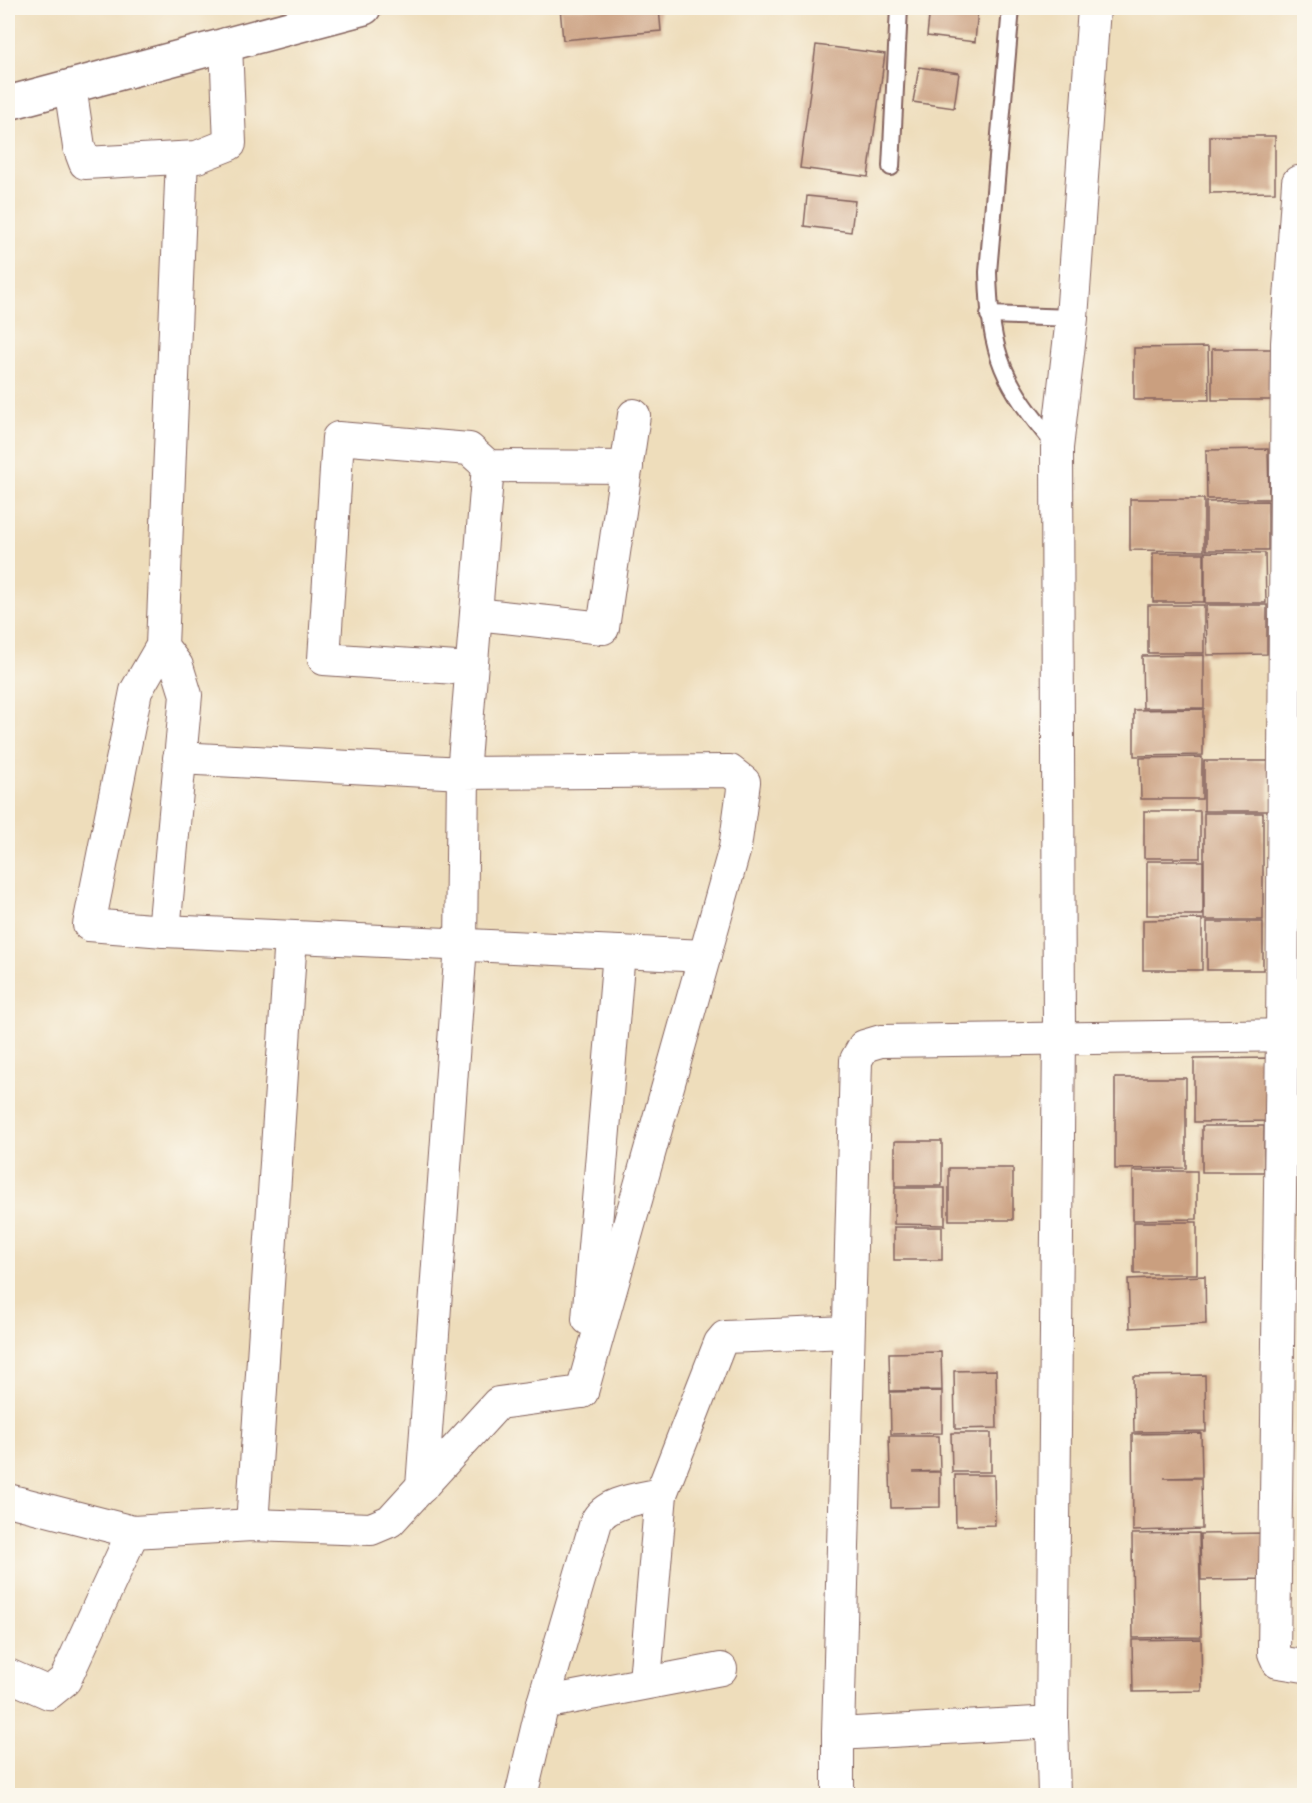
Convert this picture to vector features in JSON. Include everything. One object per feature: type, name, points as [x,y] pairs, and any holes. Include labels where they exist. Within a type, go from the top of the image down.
[{"type":"main road","points":[[8,103],[364,8]]},
{"type":"street","points":[[1054,1796],[1052,1722],[1059,1037],[1058,448],[1072,318],[1094,8]]},
{"type":"street","points":[[70,86],[79,147],[85,163],[197,157],[230,144],[226,44]]},
{"type":"street","points":[[183,158],[162,646],[136,691],[89,925],[164,931],[705,956]]},
{"type":"street","points":[[1298,182],[1294,1035],[1274,1653],[1278,1662],[1305,1666]]},
{"type":"street","points":[[476,614],[603,628],[634,416]]},
{"type":"street","points":[[471,669],[324,659],[338,438],[469,449],[488,466],[627,466]]},
{"type":"street","points":[[422,1487],[461,945],[463,773],[488,466]]},
{"type":"street","points":[[162,646],[177,666],[186,695],[164,931]]},
{"type":"street","points":[[179,758],[463,773],[730,771],[744,782],[735,848],[582,1392]]},
{"type":"street","points":[[252,1525],[291,937]]},
{"type":"street","points":[[582,1392],[619,952]]},
{"type":"street","points":[[838,1796],[856,1060],[864,1046],[881,1041],[1294,1035]]},
{"type":"street","points":[[645,1681],[661,1494],[717,1350],[725,1337],[848,1332]]},
{"type":"street","points":[[8,1500],[133,1532],[252,1525],[371,1529],[390,1521],[498,1403],[582,1392]]},
{"type":"street","points":[[521,1796],[543,1703],[600,1514],[609,1507],[661,1494]]},
{"type":"street","points":[[8,1675],[49,1693],[65,1680],[133,1532]]},
{"type":"street","points":[[543,1703],[645,1681],[721,1669]]},
{"type":"street","points":[[838,1734],[1052,1722]]},
{"type":"lane","points":[[891,167],[899,8]]},
{"type":"lane","points":[[1011,8],[988,272],[989,315],[994,343],[1005,375],[1027,411],[1058,448]]},
{"type":"lane","points":[[989,315],[1072,318]]},
{"type":"building","points":[[560,8],[659,8],[661,31],[563,40]]},
{"type":"building","points":[[930,8],[978,8],[975,42],[927,36]]},
{"type":"building","points":[[816,45],[885,54],[868,177],[800,168]]},
{"type":"building","points":[[919,67],[959,73],[954,108],[913,102]]},
{"type":"building","points":[[1210,136],[1275,136],[1275,192],[1210,193]]},
{"type":"building","points":[[807,196],[855,201],[851,232],[804,226]]},
{"type":"building","points":[[1208,347],[1209,400],[1134,400],[1134,348]]},
{"type":"building","points":[[1212,349],[1272,349],[1272,400],[1212,400]]},
{"type":"building","points":[[1268,449],[1269,499],[1207,499],[1206,450]]},
{"type":"building","points":[[1130,499],[1204,499],[1204,551],[1130,550]]},
{"type":"building","points":[[1268,501],[1268,550],[1206,550],[1206,502]]},
{"type":"building","points":[[1205,552],[1265,553],[1266,603],[1205,603]]},
{"type":"building","points":[[1153,553],[1204,553],[1204,602],[1153,602]]},
{"type":"building","points":[[1148,605],[1204,605],[1204,653],[1148,653]]},
{"type":"building","points":[[1206,605],[1267,605],[1267,654],[1207,655]]},
{"type":"building","points":[[1204,655],[1204,708],[1143,708],[1142,656]]},
{"type":"building","points":[[1203,709],[1203,755],[1134,756],[1134,710]]},
{"type":"building","points":[[1202,757],[1202,799],[1141,799],[1140,758]]},
{"type":"building","points":[[1204,761],[1269,761],[1269,811],[1204,811]]},
{"type":"building","points":[[1144,811],[1200,811],[1200,858],[1144,858]]},
{"type":"building","points":[[1204,813],[1263,813],[1263,920],[1204,920]]},
{"type":"building","points":[[1147,861],[1203,861],[1203,915],[1147,915]]},
{"type":"building","points":[[1202,919],[1202,970],[1143,970],[1143,920]]},
{"type":"building","points":[[1207,922],[1263,922],[1263,970],[1207,970]]},
{"type":"building","points":[[1272,1058],[1272,1121],[1194,1122],[1194,1059]]},
{"type":"building","points":[[1115,1078],[1186,1078],[1186,1168],[1115,1169]]},
{"type":"building","points":[[1202,1126],[1264,1126],[1264,1172],[1202,1172]]},
{"type":"building","points":[[895,1141],[942,1141],[942,1186],[895,1186]]},
{"type":"building","points":[[949,1168],[1013,1168],[1013,1220],[949,1220]]},
{"type":"building","points":[[1133,1171],[1197,1171],[1197,1219],[1133,1220]]},
{"type":"building","points":[[895,1188],[945,1188],[945,1225],[894,1224]]},
{"type":"building","points":[[1134,1222],[1197,1222],[1197,1274],[1134,1274]]},
{"type":"building","points":[[894,1227],[942,1227],[942,1260],[894,1260]]},
{"type":"building","points":[[1205,1276],[1206,1324],[1130,1328],[1128,1279]]},
{"type":"building","points":[[941,1352],[942,1390],[890,1391],[889,1353]]},
{"type":"building","points":[[996,1370],[997,1428],[955,1429],[954,1371]]},
{"type":"building","points":[[1205,1375],[1206,1431],[1134,1432],[1133,1376]]},
{"type":"building","points":[[942,1391],[942,1433],[891,1434],[890,1392]]},
{"type":"building","points":[[951,1433],[991,1433],[991,1472],[952,1472]]},
{"type":"building","points":[[1201,1433],[1202,1477],[1164,1478],[1201,1478],[1202,1529],[1133,1531],[1132,1434]]},
{"type":"building","points":[[889,1436],[939,1436],[940,1471],[913,1472],[940,1472],[940,1507],[891,1508]]},
{"type":"building","points":[[955,1475],[994,1475],[995,1525],[956,1526]]},
{"type":"building","points":[[1199,1533],[1201,1637],[1133,1638],[1132,1534]]},
{"type":"building","points":[[1267,1533],[1268,1579],[1201,1580],[1200,1534]]},
{"type":"building","points":[[1201,1639],[1202,1691],[1133,1692],[1132,1640]]}]
